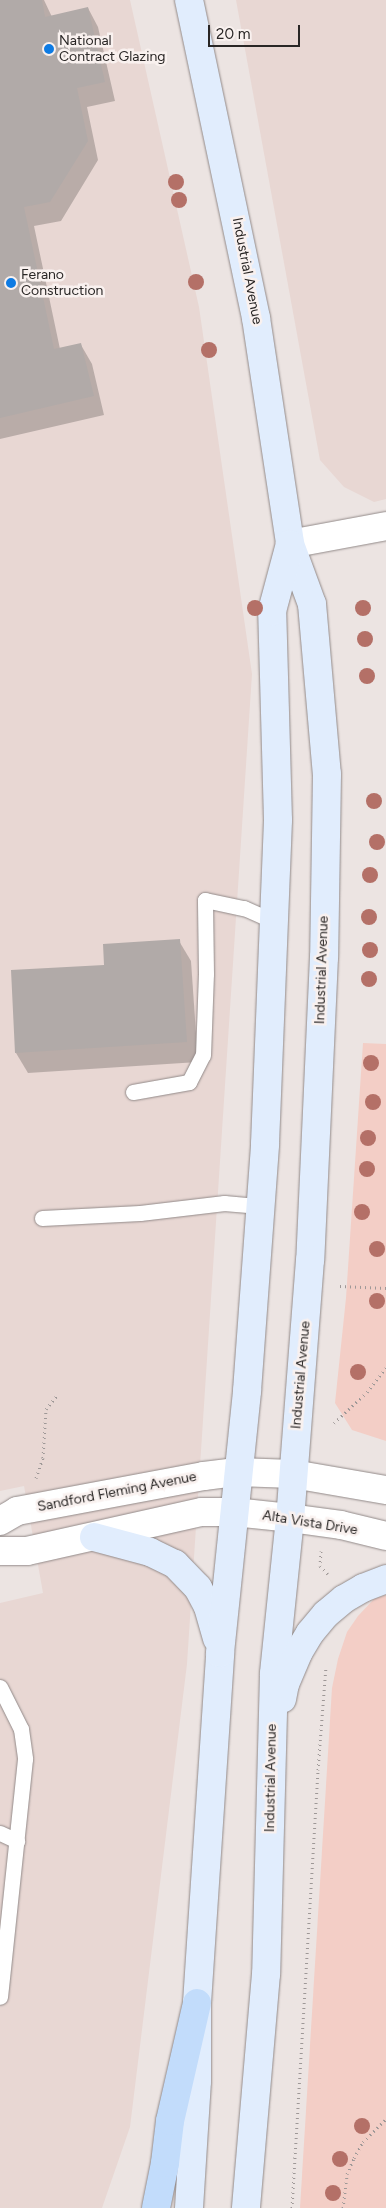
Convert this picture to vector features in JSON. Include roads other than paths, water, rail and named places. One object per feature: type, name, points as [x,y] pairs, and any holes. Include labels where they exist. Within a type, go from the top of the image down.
[{"type":"main road","name":"Industrial Avenue","points":[[189,0],[256,318],[290,544],[312,604],[327,774],[324,957],[311,1250],[290,1518],[274,1674],[266,1974],[246,2208]]},
{"type":"main road","name":"Industrial Avenue","points":[[189,2208],[197,2082],[197,2003],[220,1653],[237,1472],[247,1391],[260,1206],[278,820],[272,611],[290,544]]},
{"type":"main road","points":[[94,1536],[150,1552],[175,1564],[198,1588],[208,1607],[220,1653]]},
{"type":"main road","points":[[270,1774],[285,1684],[298,1653],[310,1633],[326,1614],[344,1599],[386,1579]]},
{"type":"main road","points":[[156,2208],[166,2163],[170,2121],[197,2003]]},
{"type":"street","points":[[290,544],[386,526]]},
{"type":"street","points":[[237,1472],[293,1474],[386,1490]]},
{"type":"street","name":"Sandford Fleming Avenue","points":[[9,1516],[204,1476],[237,1472]]},
{"type":"street","points":[[0,1552],[27,1551],[193,1513],[234,1512]]},
{"type":"street","name":"Alta Vista Drive","points":[[234,1512],[341,1525],[386,1536]]},
{"type":"lane","points":[[133,1092],[189,1082],[203,1055],[206,974],[204,900],[244,908],[273,921]]},
{"type":"lane","points":[[42,1218],[140,1213],[224,1203],[260,1206]]},
{"type":"lane","points":[[0,1687],[20,1729],[25,1760],[0,1997]]},
{"type":"lane","points":[[0,1833],[17,1841]]},
{"type":"place","name":"National Contract Glazing","points":[[49,49]]},
{"type":"place","name":"Ferano Construction","points":[[11,283]]}]
